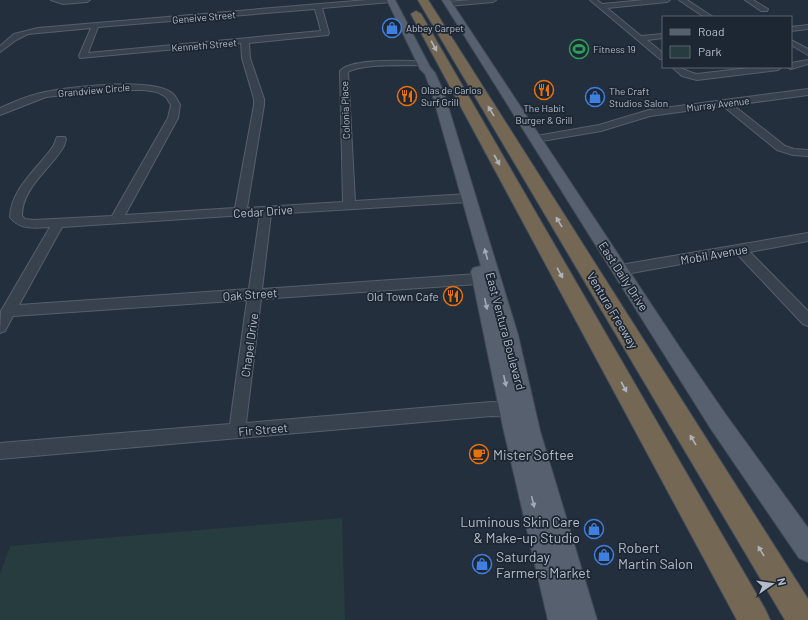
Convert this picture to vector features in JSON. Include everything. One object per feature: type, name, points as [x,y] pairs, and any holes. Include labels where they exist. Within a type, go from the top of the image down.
[{"type":"highway","points":[[432,0],[438,13],[443,32]]},
{"type":"highway","name":"Ventura Freeway","points":[[415,6],[443,32],[803,620]]},
{"type":"highway","name":"Ventura Freeway","points":[[415,6],[754,620]]},
{"type":"main road","name":"East Ventura Boulevard","points":[[391,0],[424,66],[424,74],[446,156],[464,198],[486,278],[518,410],[562,620]]},
{"type":"main road","name":"East Daily Drive","points":[[447,2],[744,460],[808,549]]},
{"type":"main road","name":"East Ventura Boulevard","points":[[518,410],[531,437],[583,620]]},
{"type":"street","points":[[56,1],[87,0]]},
{"type":"street","points":[[278,0],[279,10]]},
{"type":"street","name":"Geneive Street","points":[[0,50],[18,34],[38,30],[391,0]]},
{"type":"street","points":[[447,2],[493,0]]},
{"type":"street","points":[[593,0],[662,56]]},
{"type":"street","points":[[601,6],[667,0]]},
{"type":"street","points":[[682,0],[707,16]]},
{"type":"street","points":[[748,0],[764,9]]},
{"type":"street","name":"Kenneth Street","points":[[95,26],[83,56],[325,33],[318,7]]},
{"type":"street","points":[[792,29],[808,27]]},
{"type":"street","points":[[640,38],[662,36]]},
{"type":"street","points":[[240,212],[259,105],[259,99],[246,58],[245,41]]},
{"type":"street","points":[[792,43],[808,53]]},
{"type":"street","points":[[792,66],[807,62]]},
{"type":"street","name":"Colonia Place","points":[[349,205],[344,71],[348,68],[361,65],[424,66]]},
{"type":"street","points":[[677,68],[685,74],[699,77],[770,68]]},
{"type":"street","name":"Grandview Circle","points":[[0,112],[32,99],[47,95],[122,86],[151,88],[161,91],[171,98],[175,107],[173,118],[116,220]]},
{"type":"street","name":"Murray Avenue","points":[[536,139],[601,128],[649,113],[808,92]]},
{"type":"street","points":[[725,103],[776,144],[793,152],[808,153]]},
{"type":"street","name":"Cedar Drive","points":[[61,139],[57,149],[11,195],[5,209],[7,216],[22,223],[58,223],[464,198]]},
{"type":"street","name":"Chapel Drive","points":[[237,432],[266,210]]},
{"type":"street","points":[[0,327],[58,223]]},
{"type":"street","name":"Mobil Avenue","points":[[620,270],[808,237]]},
{"type":"street","points":[[740,249],[808,320]]},
{"type":"street","name":"Oak Street","points":[[8,311],[486,278]]},
{"type":"street","name":"Fir Street","points":[[0,451],[237,432],[491,409],[518,410]]},
{"type":"green space","points":[[342,518],[345,620],[0,620],[0,574],[10,546]]},
{"type":"place","name":"Abbey Carpet","points":[[392,28]]},
{"type":"place","name":"Fitness 19","points":[[579,49]]},
{"type":"place","name":"The Habit Burger & Grill","points":[[544,90]]},
{"type":"place","name":"Olas de Carlos Surf Grill","points":[[407,96]]},
{"type":"place","name":"The Craft Studios Salon","points":[[595,97]]},
{"type":"place","name":"Old Town Cafe","points":[[453,296]]},
{"type":"place","name":"Mister Softee","points":[[479,454]]},
{"type":"place","name":"Luminous Skin Care & Make-up Studio","points":[[594,529]]},
{"type":"place","name":"Robert Martin Salon","points":[[604,555]]},
{"type":"place","name":"Saturday Farmers Market","points":[[482,564]]}]
